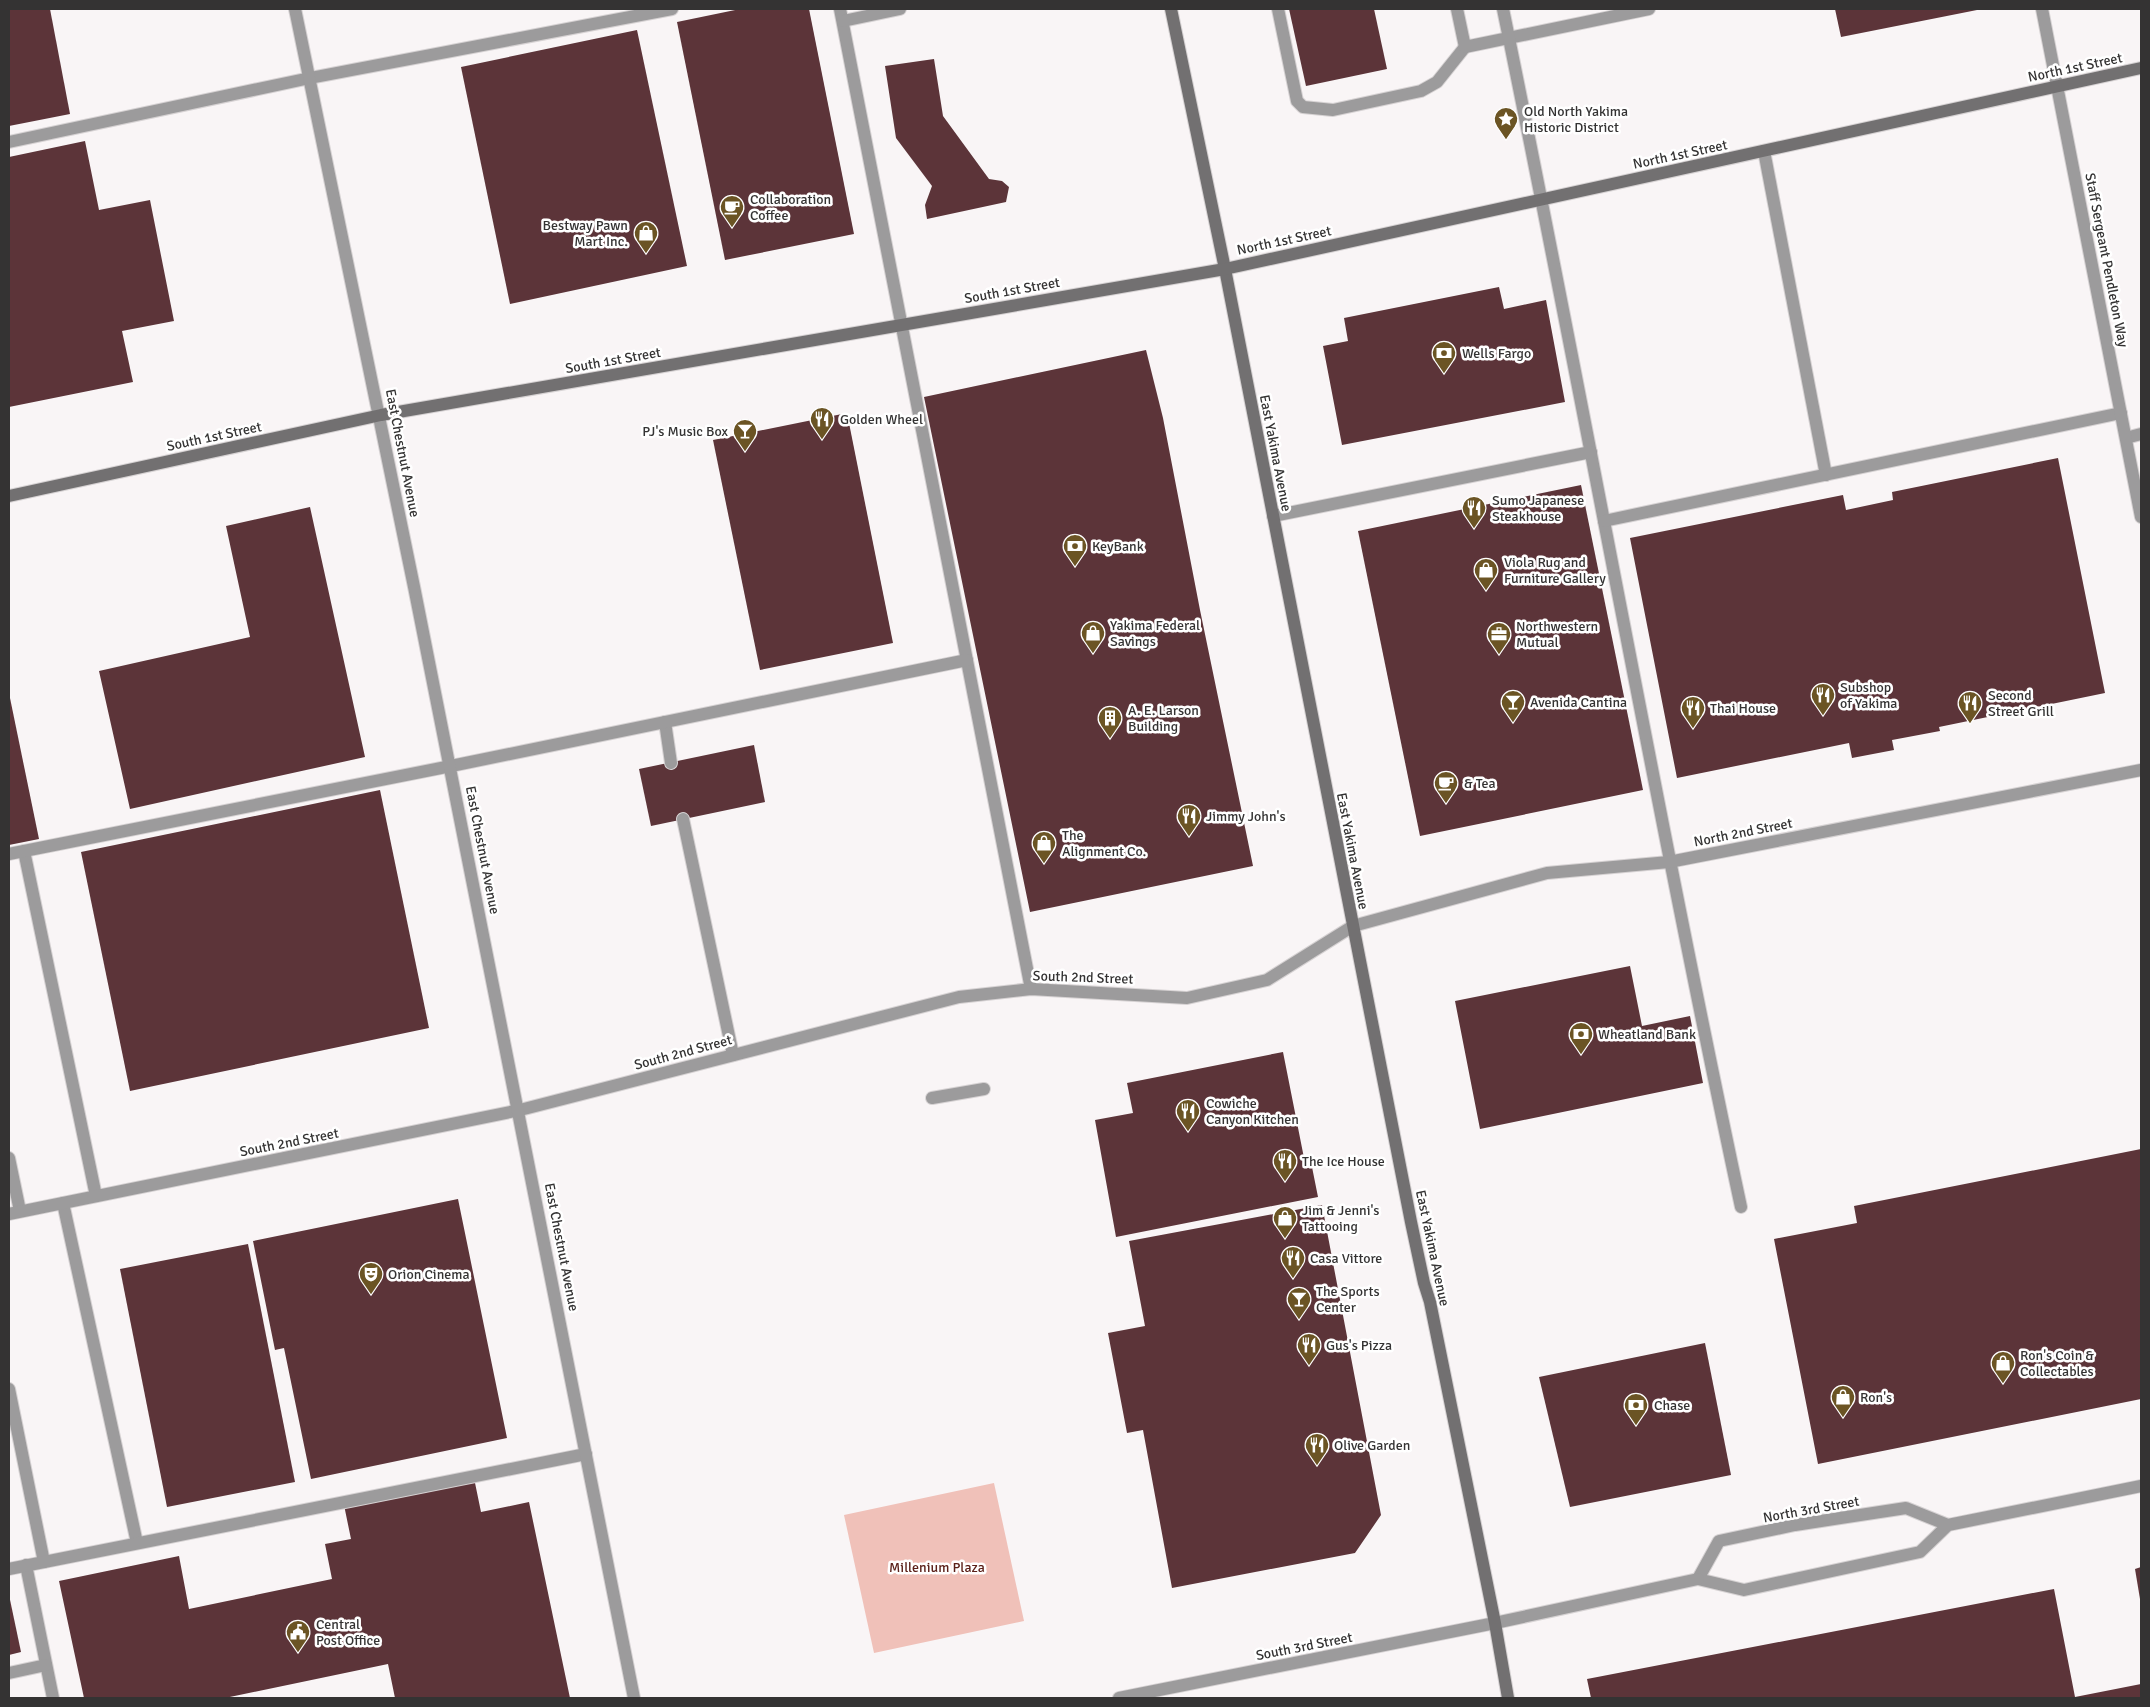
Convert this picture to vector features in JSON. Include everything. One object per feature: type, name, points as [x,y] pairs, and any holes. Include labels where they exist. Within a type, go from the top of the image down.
[{"type":"main road","name":"East Yakima Avenue","points":[[1171,9],[1225,269],[1353,926],[1424,1283],[1430,1302],[1495,1623],[1508,1698]]},
{"type":"main road","name":"North 1st Street","points":[[1225,269],[2141,68]]},
{"type":"main road","name":"South 1st Street","points":[[9,496],[381,416],[1225,269]]},
{"type":"street","name":"East Chestnut Avenue","points":[[295,9],[381,416],[520,1110],[634,1698]]},
{"type":"street","points":[[9,142],[310,78],[672,9]]},
{"type":"street","points":[[900,9],[842,15],[1030,989]]},
{"type":"street","points":[[1278,9],[1297,101],[1302,107],[1333,110],[1421,91],[1437,82],[1465,47],[1649,9]]},
{"type":"street","points":[[1457,9],[1465,47]]},
{"type":"street","points":[[1503,9],[1542,199],[1669,862],[1741,1207]]},
{"type":"street","name":"Staff Sergeant Pendleton Way","points":[[2042,9],[2141,517]]},
{"type":"street","points":[[1764,150],[1826,475]]},
{"type":"street","points":[[1604,521],[2121,413]]},
{"type":"street","points":[[2126,438],[2141,434]]},
{"type":"street","points":[[1273,516],[1591,452]]},
{"type":"street","points":[[9,854],[967,660]]},
{"type":"street","points":[[665,722],[671,762]]},
{"type":"street","name":"North 2nd Street","points":[[1353,926],[1547,873],[1669,862],[2141,770]]},
{"type":"street","points":[[683,819],[733,1055]]},
{"type":"street","points":[[24,851],[96,1196]]},
{"type":"street","name":"South 2nd Street","points":[[14,1212],[520,1110],[950,999],[1030,989],[1187,998],[1267,980],[1353,926]]},
{"type":"street","points":[[932,1098],[984,1089]]},
{"type":"street","points":[[9,1158],[14,1212]]},
{"type":"street","points":[[63,1203],[137,1543]]},
{"type":"street","points":[[9,1390],[44,1562]]},
{"type":"street","points":[[9,1569],[586,1454]]},
{"type":"street","points":[[1495,1623],[1698,1579],[1744,1590],[1920,1552],[1948,1525],[2141,1486]]},
{"type":"street","name":"North 3rd Street","points":[[1698,1579],[1719,1542],[1738,1537],[1795,1525],[1906,1508],[1948,1525]]},
{"type":"street","points":[[26,1566],[53,1698]]},
{"type":"street","name":"South 3rd Street","points":[[1119,1698],[1495,1623]]},
{"type":"street","points":[[9,1673],[46,1665]]},
{"type":"green space","name":"Millenium Plaza","points":[[994,1483],[1024,1621],[874,1653],[844,1515]]},
{"type":"building","points":[[9,9],[50,9],[70,114],[9,126]]},
{"type":"building","points":[[740,9],[809,9],[854,234],[725,260],[677,22]]},
{"type":"building","points":[[1289,9],[1374,9],[1387,69],[1306,86]]},
{"type":"building","points":[[1835,9],[1977,9],[1977,10],[1841,37]]},
{"type":"building","points":[[637,30],[687,266],[510,304],[461,67]]},
{"type":"building","points":[[934,59],[943,116],[989,179],[1002,181],[1009,187],[1006,202],[927,219],[925,205],[932,186],[896,138],[885,66]]},
{"type":"building","points":[[85,141],[99,210],[150,200],[174,321],[122,331],[133,382],[9,407],[9,157]]},
{"type":"building","name":"Wells Fargo","points":[[1499,287],[1504,309],[1546,300],[1565,402],[1342,445],[1323,346],[1348,341],[1344,318]]},
{"type":"building","points":[[1146,350],[1163,418],[1200,610],[1253,866],[1030,912],[924,397]]},
{"type":"building","points":[[847,413],[893,643],[760,670],[713,440]]},
{"type":"building","points":[[2058,458],[2105,693],[1939,727],[1940,731],[1892,740],[1894,750],[1852,758],[1849,743],[1677,778],[1630,538],[1843,495],[1846,510],[1893,500],[1892,492]]},
{"type":"building","points":[[1581,485],[1643,790],[1420,836],[1358,531]]},
{"type":"building","points":[[310,507],[365,757],[130,809],[99,671],[250,637],[226,526]]},
{"type":"building","points":[[9,699],[39,839],[9,845]]},
{"type":"building","points":[[754,745],[765,802],[651,826],[639,769]]},
{"type":"building","points":[[380,790],[429,1028],[130,1091],[81,852]]},
{"type":"building","name":"Wheatland Bank","points":[[1630,966],[1642,1026],[1690,1016],[1703,1083],[1480,1129],[1455,1001]]},
{"type":"building","points":[[1283,1052],[1304,1158],[1310,1157],[1318,1197],[1116,1237],[1095,1120],[1133,1113],[1127,1083]]},
{"type":"building","points":[[2141,1149],[2141,1399],[1818,1464],[1774,1239],[1857,1223],[1854,1206]]},
{"type":"building","name":"Orion Cinema","points":[[458,1199],[507,1438],[311,1479],[284,1348],[275,1350],[253,1241]]},
{"type":"building","points":[[1322,1205],[1381,1515],[1355,1553],[1172,1588],[1143,1430],[1127,1433],[1108,1333],[1145,1326],[1129,1241]]},
{"type":"building","points":[[248,1244],[295,1482],[167,1507],[120,1269]]},
{"type":"building","name":"Chase","points":[[1705,1343],[1731,1475],[1570,1507],[1539,1377]]},
{"type":"building","points":[[474,1478],[481,1512],[529,1502],[570,1698],[395,1698],[388,1664],[225,1698],[84,1698],[59,1581],[179,1556],[189,1609],[332,1579],[325,1544],[351,1539],[344,1505]]},
{"type":"building","points":[[2141,1567],[2141,1599],[2140,1599],[2135,1569]]},
{"type":"building","points":[[2054,1589],[2075,1697],[2141,1684],[2141,1698],[1591,1698],[1587,1679]]},
{"type":"building","points":[[9,1595],[21,1652],[9,1655]]},
{"type":"place","name":"Old North Yakima Historic District","points":[[1506,140]]},
{"type":"place","name":"Collaboration Coffee","points":[[732,228]]},
{"type":"place","name":"Bestway Pawn Mart Inc.","points":[[646,254]]},
{"type":"place","name":"Wells Fargo","points":[[1444,374]]},
{"type":"place","name":"Golden Wheel","points":[[822,440]]},
{"type":"place","name":"PJ's Music Box","points":[[745,452]]},
{"type":"place","name":"Sumo Japanese Steakhouse","points":[[1474,529]]},
{"type":"place","name":"KeyBank","points":[[1075,567]]},
{"type":"place","name":"Viola Rug and Furniture Gallery","points":[[1486,591]]},
{"type":"place","name":"Yakima Federal Savings","points":[[1093,654]]},
{"type":"place","name":"Northwestern Mutual","points":[[1499,655]]},
{"type":"place","name":"Subshop of Yakima","points":[[1823,716]]},
{"type":"place","name":"Avenida Cantina","points":[[1513,723]]},
{"type":"place","name":"Second Street Grill","points":[[1970,724]]},
{"type":"place","name":"Thai House","points":[[1693,729]]},
{"type":"place","name":"A. E. Larson Building","points":[[1110,739]]},
{"type":"place","name":"& Tea","points":[[1446,804]]},
{"type":"place","name":"Jimmy John's","points":[[1189,837]]},
{"type":"place","name":"The Alignment Co.","points":[[1044,864]]},
{"type":"place","name":"Wheatland Bank","points":[[1581,1055]]},
{"type":"place","name":"Cowiche Canyon Kitchen","points":[[1188,1132]]},
{"type":"place","name":"The Ice House","points":[[1285,1182]]},
{"type":"place","name":"Jim & Jenni's Tattooing","points":[[1285,1239]]},
{"type":"place","name":"Casa Vittore","points":[[1293,1279]]},
{"type":"place","name":"Orion Cinema","points":[[371,1295]]},
{"type":"place","name":"The Sports Center","points":[[1299,1320]]},
{"type":"place","name":"Gus's Pizza","points":[[1309,1366]]},
{"type":"place","name":"Ron's Coin & Collectables","points":[[2003,1384]]},
{"type":"place","name":"Ron's","points":[[1843,1418]]},
{"type":"place","name":"Chase","points":[[1636,1426]]},
{"type":"place","name":"Olive Garden","points":[[1317,1466]]},
{"type":"place","name":"Central Post Office","points":[[298,1653]]}]
